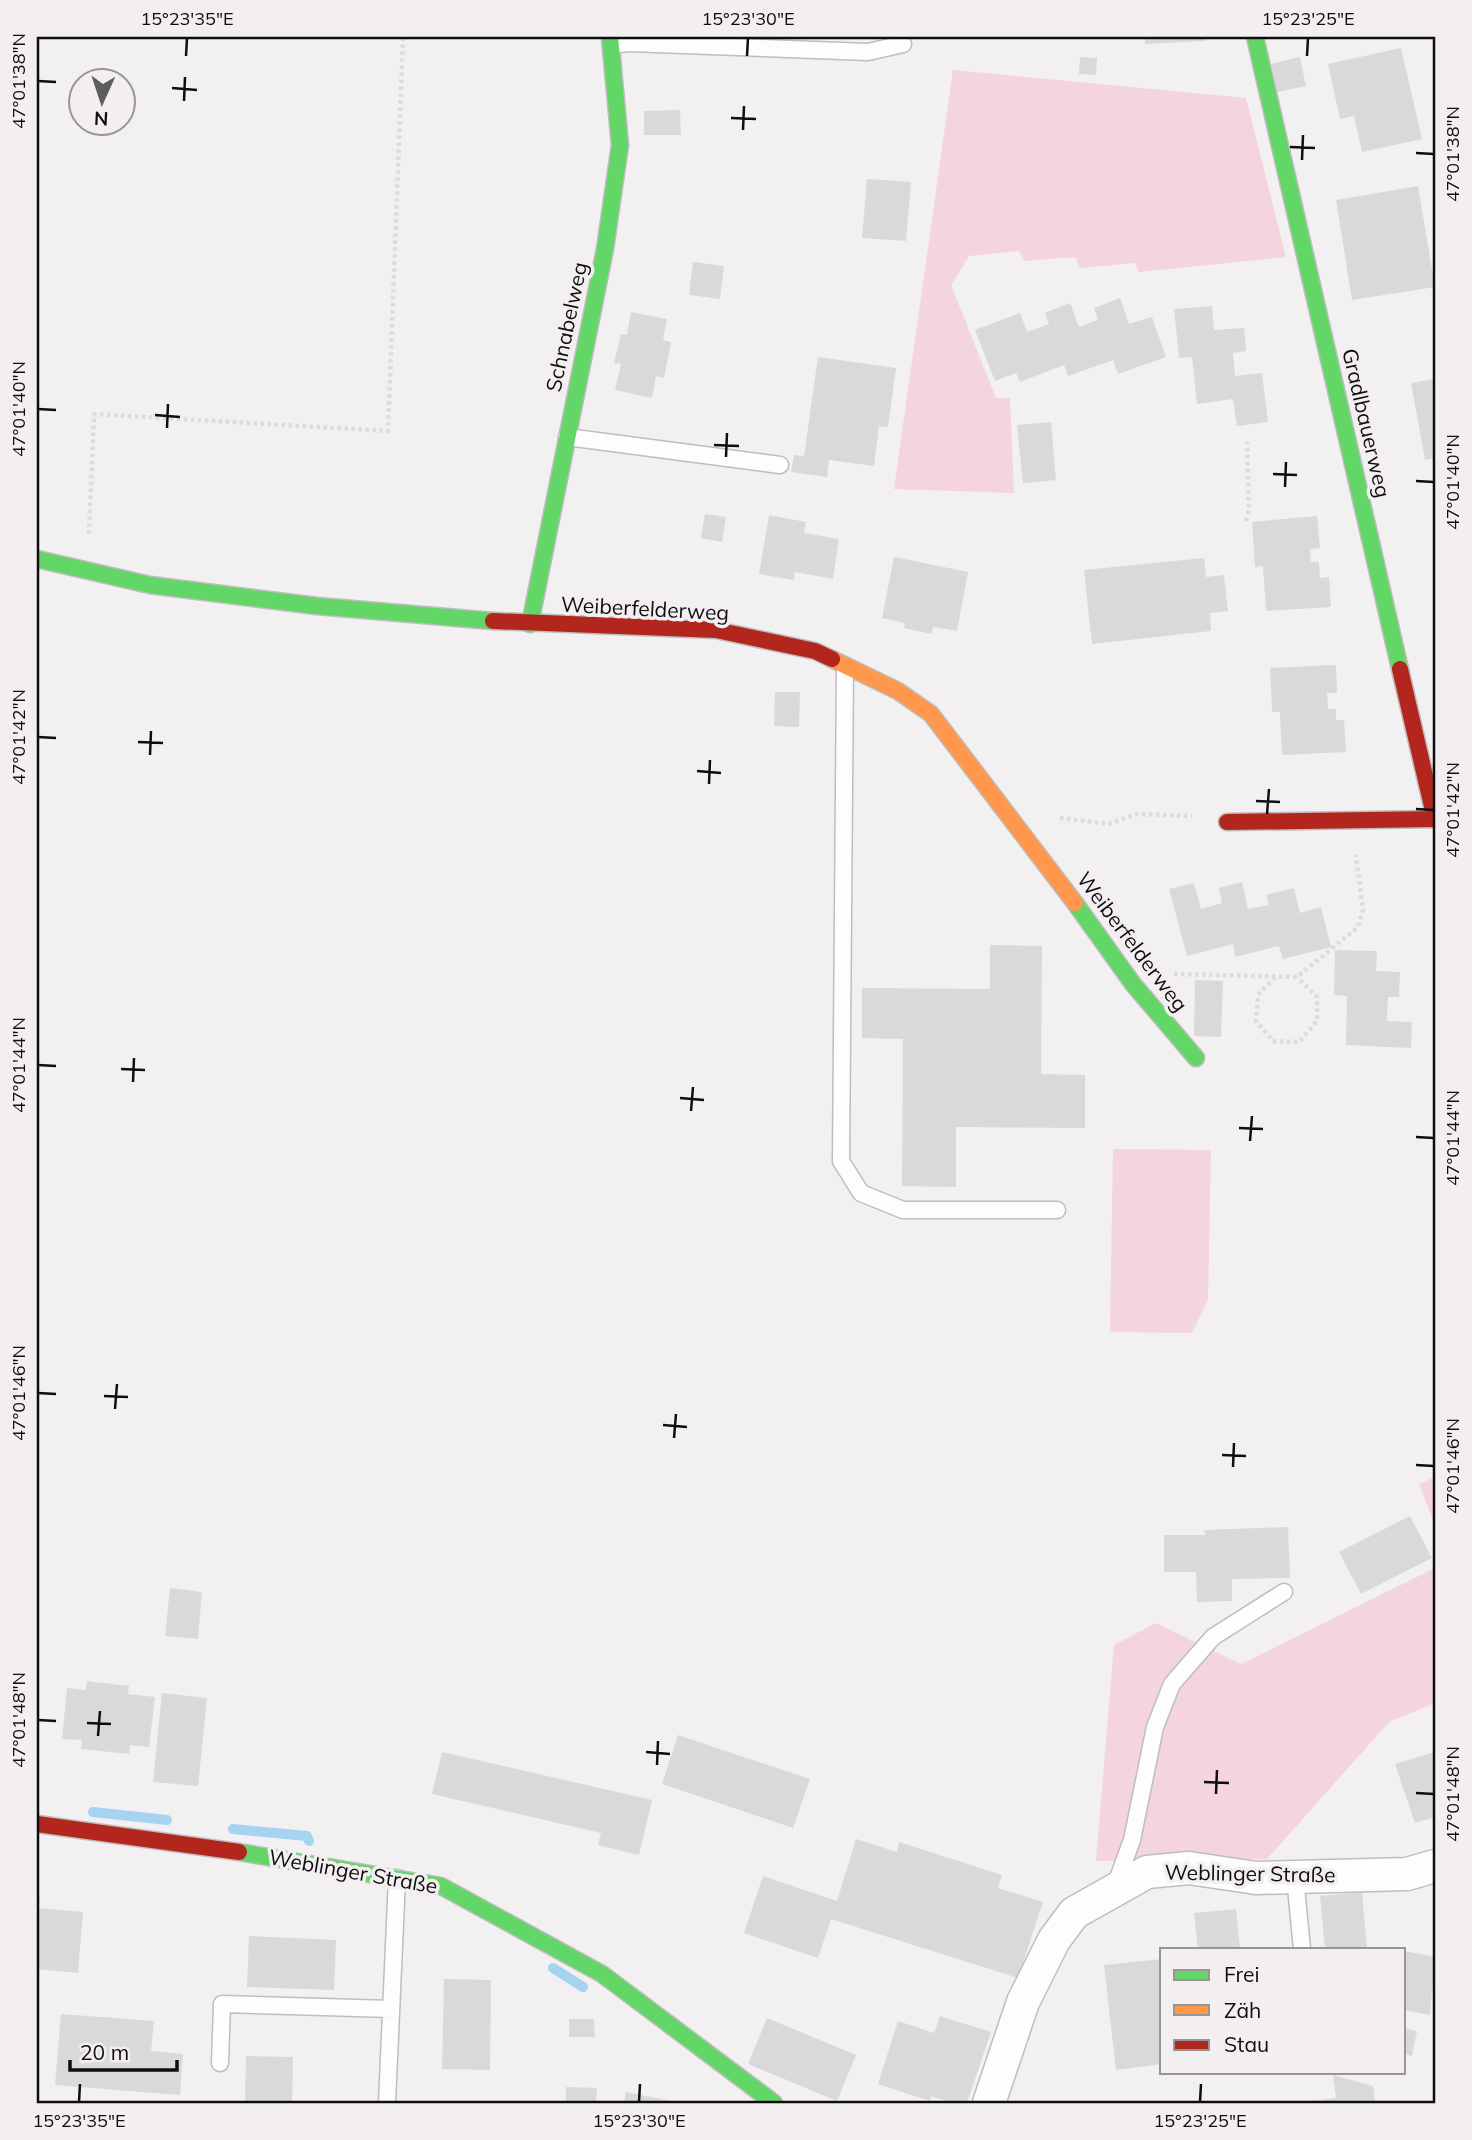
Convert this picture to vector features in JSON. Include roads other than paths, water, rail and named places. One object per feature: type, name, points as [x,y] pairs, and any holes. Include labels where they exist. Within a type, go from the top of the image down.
[{"type":"street","name":"Gradlbauerweg","points":[[1255,37],[1435,819]]},
{"type":"street","name":"Schnabelweg","points":[[530,624],[604,249],[620,145],[611,41]]},
{"type":"street","name":"Weiberfelderweg","points":[[37,559],[150,585],[317,606],[530,624],[716,630],[816,651],[898,691],[931,714],[1039,853],[1133,984],[1196,1058]]},
{"type":"street","points":[[1227,822],[1435,819]]},
{"type":"street","name":"Weblinger Straße","points":[[37,1824],[170,1841],[441,1885],[603,1974],[774,2103]]},
{"type":"street","name":"Weblinger Straße","points":[[989,2103],[1023,2002],[1054,1940],[1074,1913],[1147,1872],[1189,1868],[1256,1878],[1407,1874],[1435,1866]]},
{"type":"lane","points":[[611,41],[868,52],[903,44]]},
{"type":"lane","points":[[565,437],[780,465]]},
{"type":"lane","points":[[845,666],[841,1161],[861,1193],[903,1210],[1057,1210]]},
{"type":"lane","points":[[1114,1891],[1132,1840],[1155,1727],[1172,1684],[1213,1637],[1284,1592]]},
{"type":"lane","points":[[1295,1877],[1302,1948]]},
{"type":"lane","points":[[387,2103],[397,1878]]},
{"type":"lane","points":[[220,2063],[222,2004],[391,2009]]},
{"type":"waterway","points":[[93,1812],[167,1820]]},
{"type":"waterway","points":[[233,1829],[307,1836],[309,1841]]},
{"type":"waterway","points":[[553,1968],[583,1987]]}]
